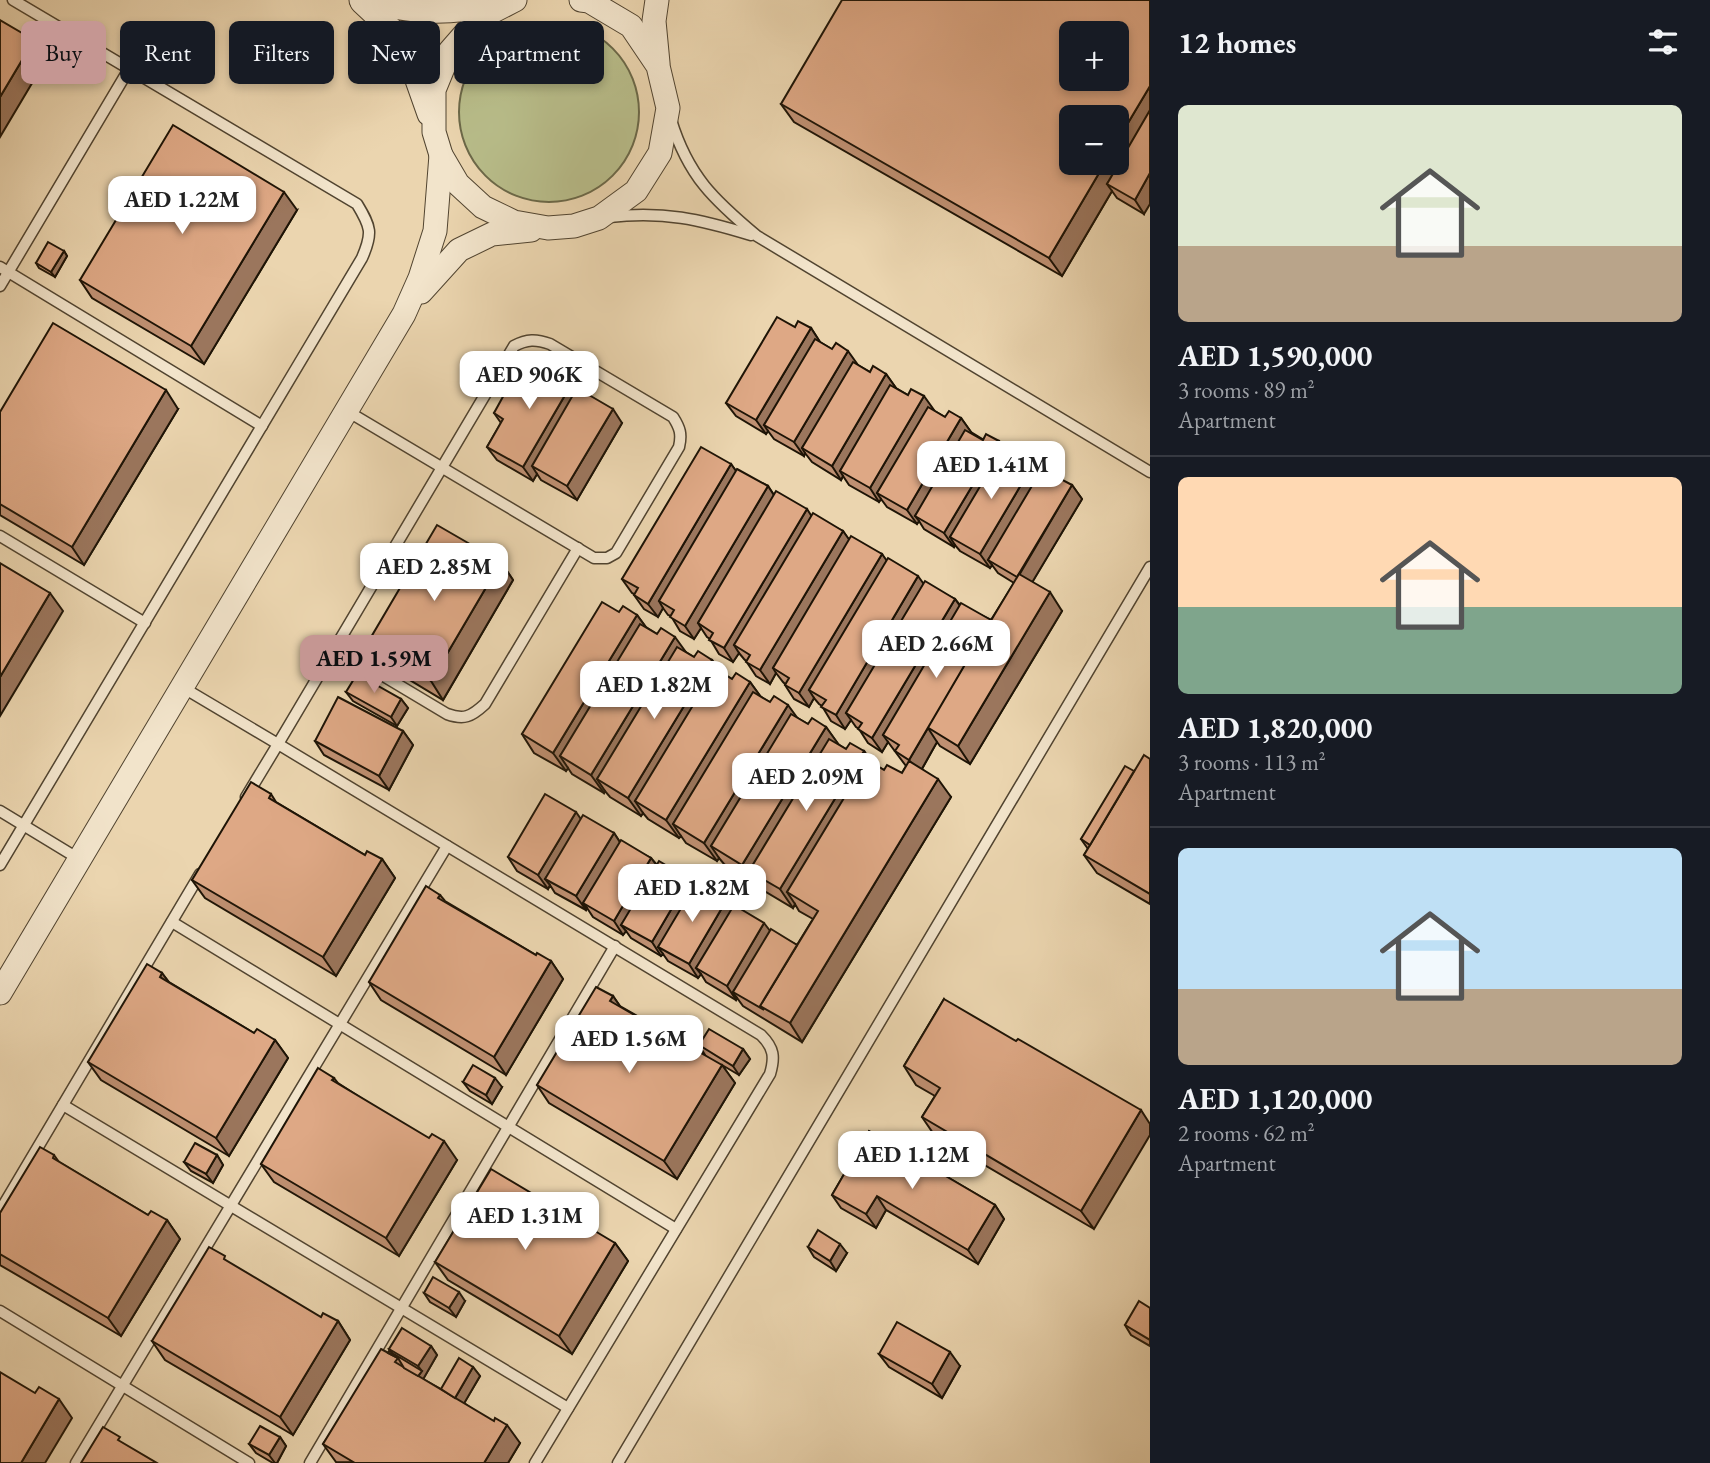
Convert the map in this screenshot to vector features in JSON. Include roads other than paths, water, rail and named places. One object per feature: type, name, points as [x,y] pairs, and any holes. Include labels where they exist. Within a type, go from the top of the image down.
[{"type":"street","points":[[360,0],[400,9],[439,13],[514,0]]},
{"type":"street","points":[[360,0],[393,31],[423,92],[441,155],[458,184],[483,207],[514,222],[548,228]]},
{"type":"street","points":[[435,132],[435,90],[450,51],[478,19],[514,0]]},
{"type":"street","points":[[581,0],[589,1],[631,26],[658,66]]},
{"type":"street","points":[[404,314],[430,280],[459,250],[492,234],[574,226],[599,218],[636,191],[660,153],[668,108],[658,66],[654,21],[657,0]]},
{"type":"street","points":[[0,993],[404,314],[420,278],[435,231],[441,155]]},
{"type":"lane","points":[[13,0],[120,63]]},
{"type":"lane","points":[[0,286],[4,269],[121,84]]},
{"type":"lane","points":[[0,865],[362,258],[371,238],[368,221],[357,204],[155,84]]},
{"type":"lane","points":[[668,108],[687,163],[720,205],[757,236],[1150,472]]},
{"type":"lane","points":[[599,218],[657,214],[708,222],[757,236]]},
{"type":"lane","points":[[4,269],[262,426]]},
{"type":"lane","points":[[242,803],[278,744],[335,647],[442,467],[514,346],[526,340],[550,344],[673,418],[680,427],[681,437],[679,447],[616,553],[607,558],[594,558],[442,467],[347,411]]},
{"type":"lane","points":[[0,536],[145,623]]},
{"type":"lane","points":[[335,647],[447,714],[460,718],[472,716],[485,704],[578,548]]},
{"type":"lane","points":[[618,1463],[1150,567]]},
{"type":"lane","points":[[182,687],[615,946],[770,1043],[775,1057],[770,1074],[535,1463]]},
{"type":"lane","points":[[0,811],[79,859]]},
{"type":"lane","points":[[76,1463],[447,846]]},
{"type":"lane","points":[[0,1211],[207,863]]},
{"type":"lane","points":[[172,922],[676,1229]]},
{"type":"lane","points":[[310,1463],[615,946]]},
{"type":"lane","points":[[63,1105],[568,1408]]},
{"type":"lane","points":[[0,1311],[250,1463]]}]
